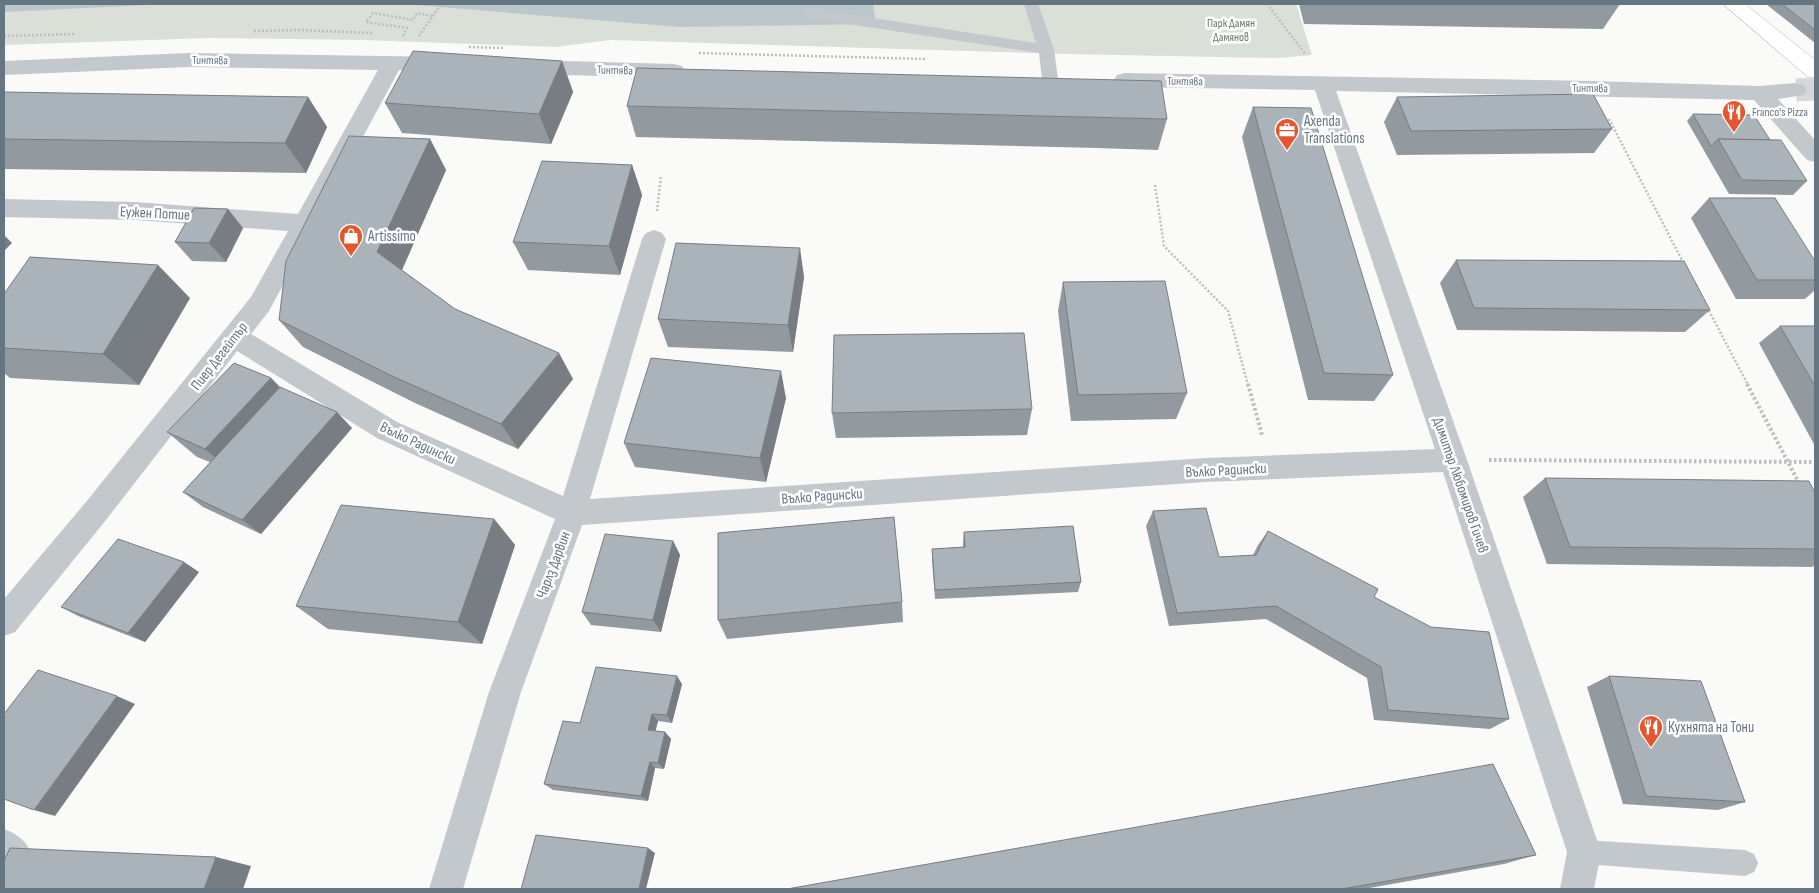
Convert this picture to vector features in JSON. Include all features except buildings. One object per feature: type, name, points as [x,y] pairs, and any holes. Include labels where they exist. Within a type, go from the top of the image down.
[{"type":"main road","points":[[1733,4],[1815,71]]},
{"type":"street","name":"Тинтява","points":[[4,68],[189,60],[392,63],[464,56]]},
{"type":"street","name":"Тинтява","points":[[506,57],[696,63]]},
{"type":"street","name":"Пиер Дегейтър","points":[[4,622],[96,511],[260,304],[392,63]]},
{"type":"street","name":"Тинтява","points":[[1109,80],[1592,88],[1760,93],[1796,90]]},
{"type":"street","name":"Димитър Любомиров Гичев","points":[[1323,84],[1453,460],[1584,852],[1577,889]]},
{"type":"street","points":[[1760,93],[1815,154]]},
{"type":"street","name":"Еужен Потие","points":[[4,208],[135,212],[305,223]]},
{"type":"street","name":"Чарлз Дарвин","points":[[446,889],[505,692],[572,513],[654,239]]},
{"type":"street","name":"Вълко Радински","points":[[235,337],[387,430],[572,513],[1271,467],[1453,460]]},
{"type":"lane","points":[[1031,4],[1046,49],[1050,79]]},
{"type":"lane","points":[[808,13],[1046,49]]},
{"type":"lane","points":[[4,841],[20,856],[24,883],[21,889]]},
{"type":"lane","points":[[1584,852],[1745,863]]},
{"type":"path","points":[[417,38],[440,4]]},
{"type":"path","points":[[1267,4],[1302,49]]},
{"type":"path","points":[[401,38],[407,28],[366,22],[373,13],[413,20],[418,13],[432,16]]},
{"type":"path","points":[[464,56],[506,57]]},
{"type":"path","points":[[696,63],[930,59]]},
{"type":"path","points":[[1608,118],[1688,271]]},
{"type":"path","points":[[658,206],[660,176]]},
{"type":"path","points":[[1155,185],[1164,246],[1228,311],[1271,467]]},
{"type":"path","points":[[1705,304],[1803,491]]},
{"type":"path","points":[[1453,460],[1815,462]]},
{"type":"green space","name":"Парк Дамян Дамянов","points":[[4,4],[1296,4],[1312,55],[1278,58],[1066,54],[611,40],[555,47],[363,40],[208,38],[4,45]]},
{"type":"shaded area","points":[[4,4],[168,4],[4,12]]},
{"type":"shaded area","points":[[404,4],[873,4],[876,24],[680,27]]},
{"type":"tunnel","points":[[1796,90],[1815,89]]},
{"type":"place","name":"Franco's Pizza","points":[[1734,133]]},
{"type":"place","name":"Axenda Translations","points":[[1287,151]]},
{"type":"place","name":"Artissimo","points":[[351,257]]},
{"type":"place","name":"Кухнята на Тони","points":[[1651,748]]}]
